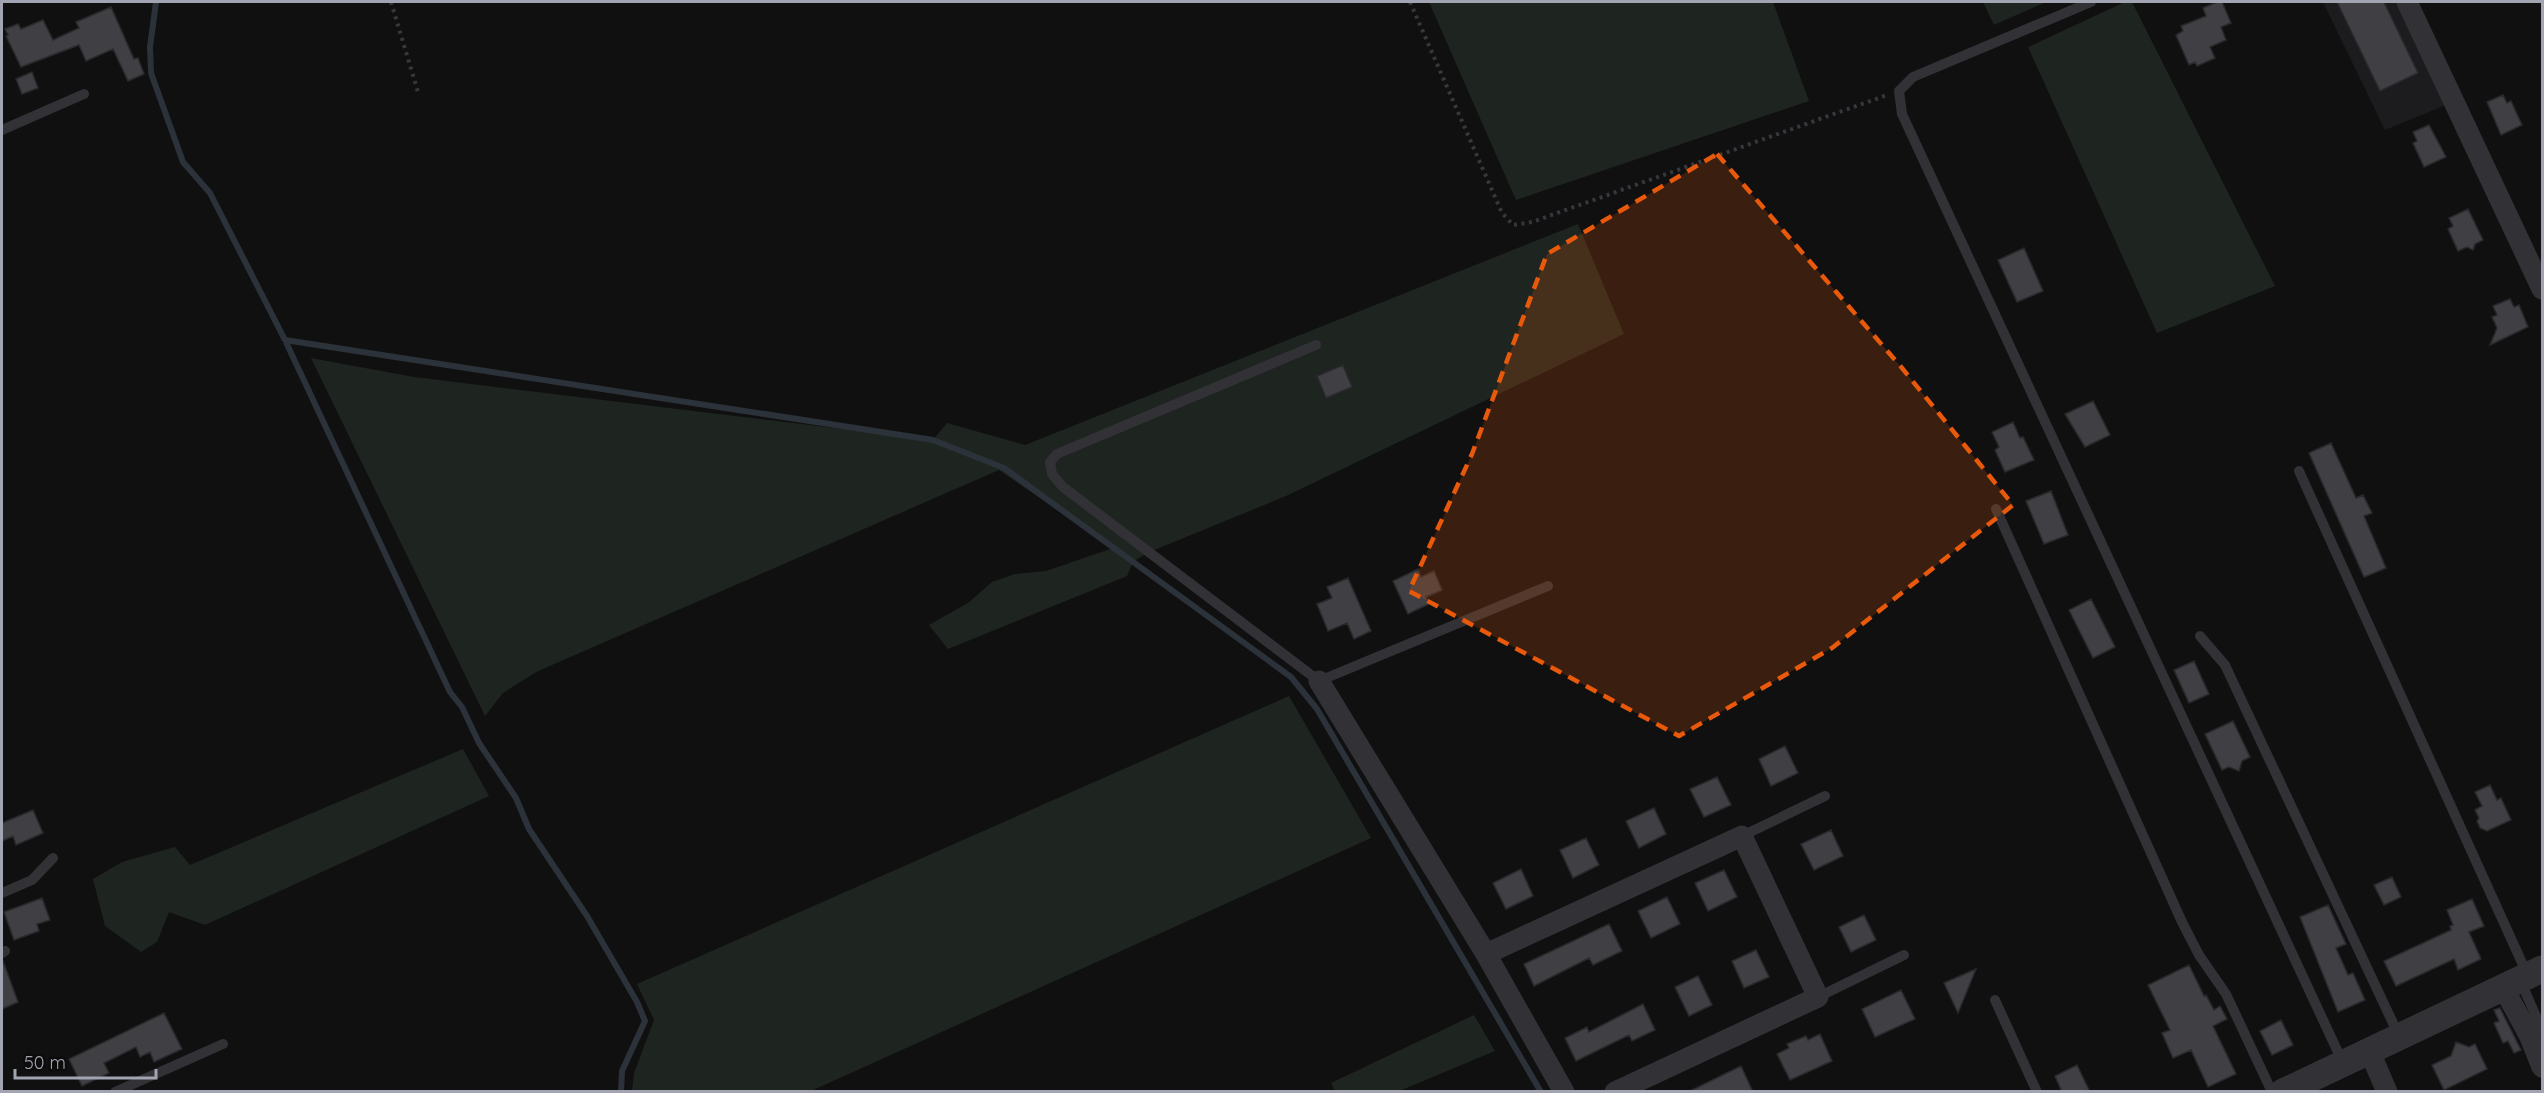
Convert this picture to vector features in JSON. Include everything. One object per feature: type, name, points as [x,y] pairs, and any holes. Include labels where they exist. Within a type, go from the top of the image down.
[{"type":"street","points":[[2408,2],[2542,289]]},
{"type":"street","points":[[1319,681],[1486,954],[1564,1092]]},
{"type":"street","points":[[1486,954],[1742,836],[1818,997],[1615,1092]]},
{"type":"street","points":[[2283,1092],[2523,978],[2530,1037],[2542,1067]]},
{"type":"street","points":[[2369,1050],[2387,1092]]},
{"type":"lane","points":[[2091,2],[1913,77],[1899,91],[1902,114],[2343,1063]]},
{"type":"lane","points":[[2,130],[84,94]]},
{"type":"lane","points":[[1316,345],[1057,454],[1050,462],[1052,474],[1063,487],[1319,681],[1548,586]]},
{"type":"lane","points":[[2299,471],[2523,978],[2542,1030]]},
{"type":"lane","points":[[1996,508],[2182,922],[2199,955],[2226,994],[2272,1092]]},
{"type":"lane","points":[[2200,636],[2225,665],[2399,1036]]},
{"type":"lane","points":[[1742,836],[1825,796]]},
{"type":"lane","points":[[2,893],[32,880],[53,858]]},
{"type":"lane","points":[[1818,997],[1904,956]]},
{"type":"lane","points":[[1995,1000],[2037,1092]]},
{"type":"lane","points":[[115,1092],[223,1044]]},
{"type":"path","points":[[391,2],[418,92]]},
{"type":"path","points":[[1410,2],[1502,213],[1513,225],[1532,222],[1899,91]]},
{"type":"highlighted area","points":[[1717,154],[1902,368],[2013,505],[1832,648],[1679,736],[1409,591],[1472,454],[1547,254]]},
{"type":"shaded area","points":[[1429,2],[1773,2],[1809,101],[1516,200]]},
{"type":"shaded area","points":[[1983,2],[2046,2],[1994,25]]},
{"type":"shaded area","points":[[2125,2],[2132,2],[2275,286],[2157,333],[2028,47]]},
{"type":"shaded area","points":[[2323,2],[2417,2],[2463,98],[2385,130]]},
{"type":"shaded area","points":[[1578,224],[1624,334],[1286,496],[1147,553],[1133,562],[1127,576],[948,649],[929,625],[968,603],[992,582],[1015,574],[1046,571],[1113,548],[999,470],[536,672],[503,693],[485,716],[311,358],[414,377],[933,440],[947,423],[1025,445]]},
{"type":"shaded area","points":[[1289,696],[1371,838],[811,1091],[632,1091],[634,1073],[654,1020],[637,984]]},
{"type":"shaded area","points":[[463,749],[489,796],[205,925],[169,912],[157,942],[141,952],[105,926],[93,879],[122,862],[175,847],[190,865]]},
{"type":"shaded area","points":[[1474,1015],[1495,1051],[1399,1091],[1335,1091],[1331,1083]]},
{"type":"building","points":[[2222,2],[2231,23],[2221,27],[2226,40],[2210,47],[2215,58],[2197,66],[2195,62],[2189,65],[2176,35],[2183,31],[2181,26],[2206,16],[2203,8]]},
{"type":"building","points":[[2337,2],[2384,2],[2418,73],[2380,91]]},
{"type":"building","points":[[111,7],[134,59],[138,58],[144,74],[128,81],[113,49],[86,61],[79,45],[21,67],[6,36],[8,35],[5,29],[18,24],[21,29],[43,20],[53,40],[79,28],[76,22]]},
{"type":"building","points":[[32,72],[38,88],[22,94],[16,79]]},
{"type":"building","points":[[2503,95],[2507,103],[2511,101],[2522,125],[2501,135],[2487,102]]},
{"type":"building","points":[[2429,125],[2446,157],[2424,167],[2413,143],[2417,141],[2413,132]]},
{"type":"building","points":[[2468,209],[2483,240],[2475,244],[2473,250],[2467,247],[2458,251],[2448,229],[2453,226],[2449,218]]},
{"type":"building","points":[[2024,248],[2043,291],[2017,302],[1998,260]]},
{"type":"building","points":[[2510,299],[2514,307],[2519,305],[2528,327],[2490,345],[2497,328],[2492,317],[2497,315],[2493,306]]},
{"type":"building","points":[[1343,365],[1352,387],[1326,398],[1317,376]]},
{"type":"building","points":[[2093,401],[2110,435],[2085,447],[2065,414]]},
{"type":"building","points":[[2013,422],[2034,460],[2005,472],[1995,450],[1999,447],[1992,432]]},
{"type":"building","points":[[2331,443],[2356,498],[2363,495],[2372,513],[2364,516],[2386,568],[2364,577],[2309,453]]},
{"type":"building","points":[[2051,491],[2068,535],[2044,544],[2026,501]]},
{"type":"building","points":[[1418,569],[1421,577],[1434,571],[1442,590],[1426,597],[1429,604],[1408,614],[1393,581]]},
{"type":"building","points":[[1348,578],[1371,631],[1354,639],[1347,623],[1328,631],[1317,604],[1332,598],[1327,587]]},
{"type":"building","points":[[2091,599],[2115,647],[2093,658],[2069,610]]},
{"type":"building","points":[[2194,661],[2209,694],[2189,703],[2174,670]]},
{"type":"building","points":[[2233,721],[2250,757],[2242,761],[2239,771],[2229,767],[2222,770],[2205,734]]},
{"type":"building","points":[[1785,746],[1798,773],[1771,786],[1759,759]]},
{"type":"building","points":[[1717,777],[1731,805],[1704,817],[1690,789]]},
{"type":"building","points":[[2490,785],[2497,800],[2501,798],[2511,820],[2487,831],[2480,828],[2477,821],[2479,818],[2475,810],[2482,806],[2475,792]]},
{"type":"building","points":[[1654,808],[1666,834],[1639,848],[1626,821]]},
{"type":"building","points":[[33,810],[43,833],[16,845],[13,836],[2,841],[2,823]]},
{"type":"building","points":[[1831,830],[1843,856],[1814,870],[1801,844]]},
{"type":"building","points":[[1586,838],[1599,865],[1573,878],[1560,850]]},
{"type":"building","points":[[1521,869],[1533,896],[1506,909],[1493,883]]},
{"type":"building","points":[[1724,870],[1737,897],[1708,911],[1695,883]]},
{"type":"building","points":[[2392,877],[2401,897],[2384,905],[2374,885]]},
{"type":"building","points":[[1667,897],[1680,924],[1651,938],[1638,911]]},
{"type":"building","points":[[42,898],[50,920],[37,924],[39,931],[14,940],[4,912]]},
{"type":"building","points":[[2472,899],[2484,926],[2469,932],[2481,959],[2458,970],[2454,959],[2396,986],[2384,961],[2451,930],[2450,926],[2453,925],[2447,910]]},
{"type":"building","points":[[2328,905],[2346,944],[2336,948],[2348,975],[2353,973],[2365,1000],[2338,1012],[2300,917]]},
{"type":"building","points":[[1864,915],[1876,940],[1851,952],[1839,927]]},
{"type":"building","points":[[1609,924],[1622,951],[1593,965],[1589,958],[1534,986],[1524,964]]},
{"type":"building","points":[[1756,950],[1769,977],[1744,988],[1732,961]]},
{"type":"building","points":[[2,962],[18,1002],[2,1009]]},
{"type":"building","points":[[2189,965],[2204,996],[2206,995],[2214,1010],[2220,1006],[2227,1019],[2213,1026],[2236,1074],[2208,1087],[2191,1050],[2173,1058],[2162,1033],[2170,1030],[2148,985]]},
{"type":"building","points":[[1976,969],[1958,1013],[1944,983]]},
{"type":"building","points":[[1698,976],[1712,1005],[1689,1016],[1675,987]]},
{"type":"building","points":[[1901,990],[1915,1019],[1875,1037],[1862,1009]]},
{"type":"building","points":[[1643,1004],[1655,1030],[1632,1041],[1629,1035],[1576,1061],[1565,1038],[1587,1027],[1589,1032]]},
{"type":"building","points":[[2500,1008],[2521,1050],[2514,1053],[2508,1041],[2503,1043],[2494,1023],[2499,1021],[2494,1010]]},
{"type":"building","points":[[164,1013],[182,1049],[154,1062],[150,1052],[140,1057],[136,1047],[104,1063],[109,1073],[82,1086],[69,1059]]},
{"type":"building","points":[[2281,1020],[2293,1045],[2272,1055],[2260,1031]]},
{"type":"building","points":[[1820,1034],[1832,1061],[1790,1080],[1777,1054],[1789,1048],[1787,1044],[1806,1036],[1808,1040]]},
{"type":"building","points":[[2456,1042],[2469,1047],[2475,1044],[2487,1069],[2444,1090],[2432,1065],[2451,1056]]},
{"type":"building","points":[[2077,1065],[2090,1092],[2062,1092],[2055,1076]]},
{"type":"building","points":[[1741,1066],[1753,1092],[1688,1092]]},
{"type":"waterway","points":[[156,2],[150,47],[151,73],[183,162],[210,193],[285,340],[450,692],[462,707],[479,743],[516,798],[529,829],[587,916],[637,1002],[645,1021],[622,1071],[621,1092]]},
{"type":"waterway","points":[[285,340],[933,440],[1004,468],[1291,677],[1317,709],[1541,1092]]}]
